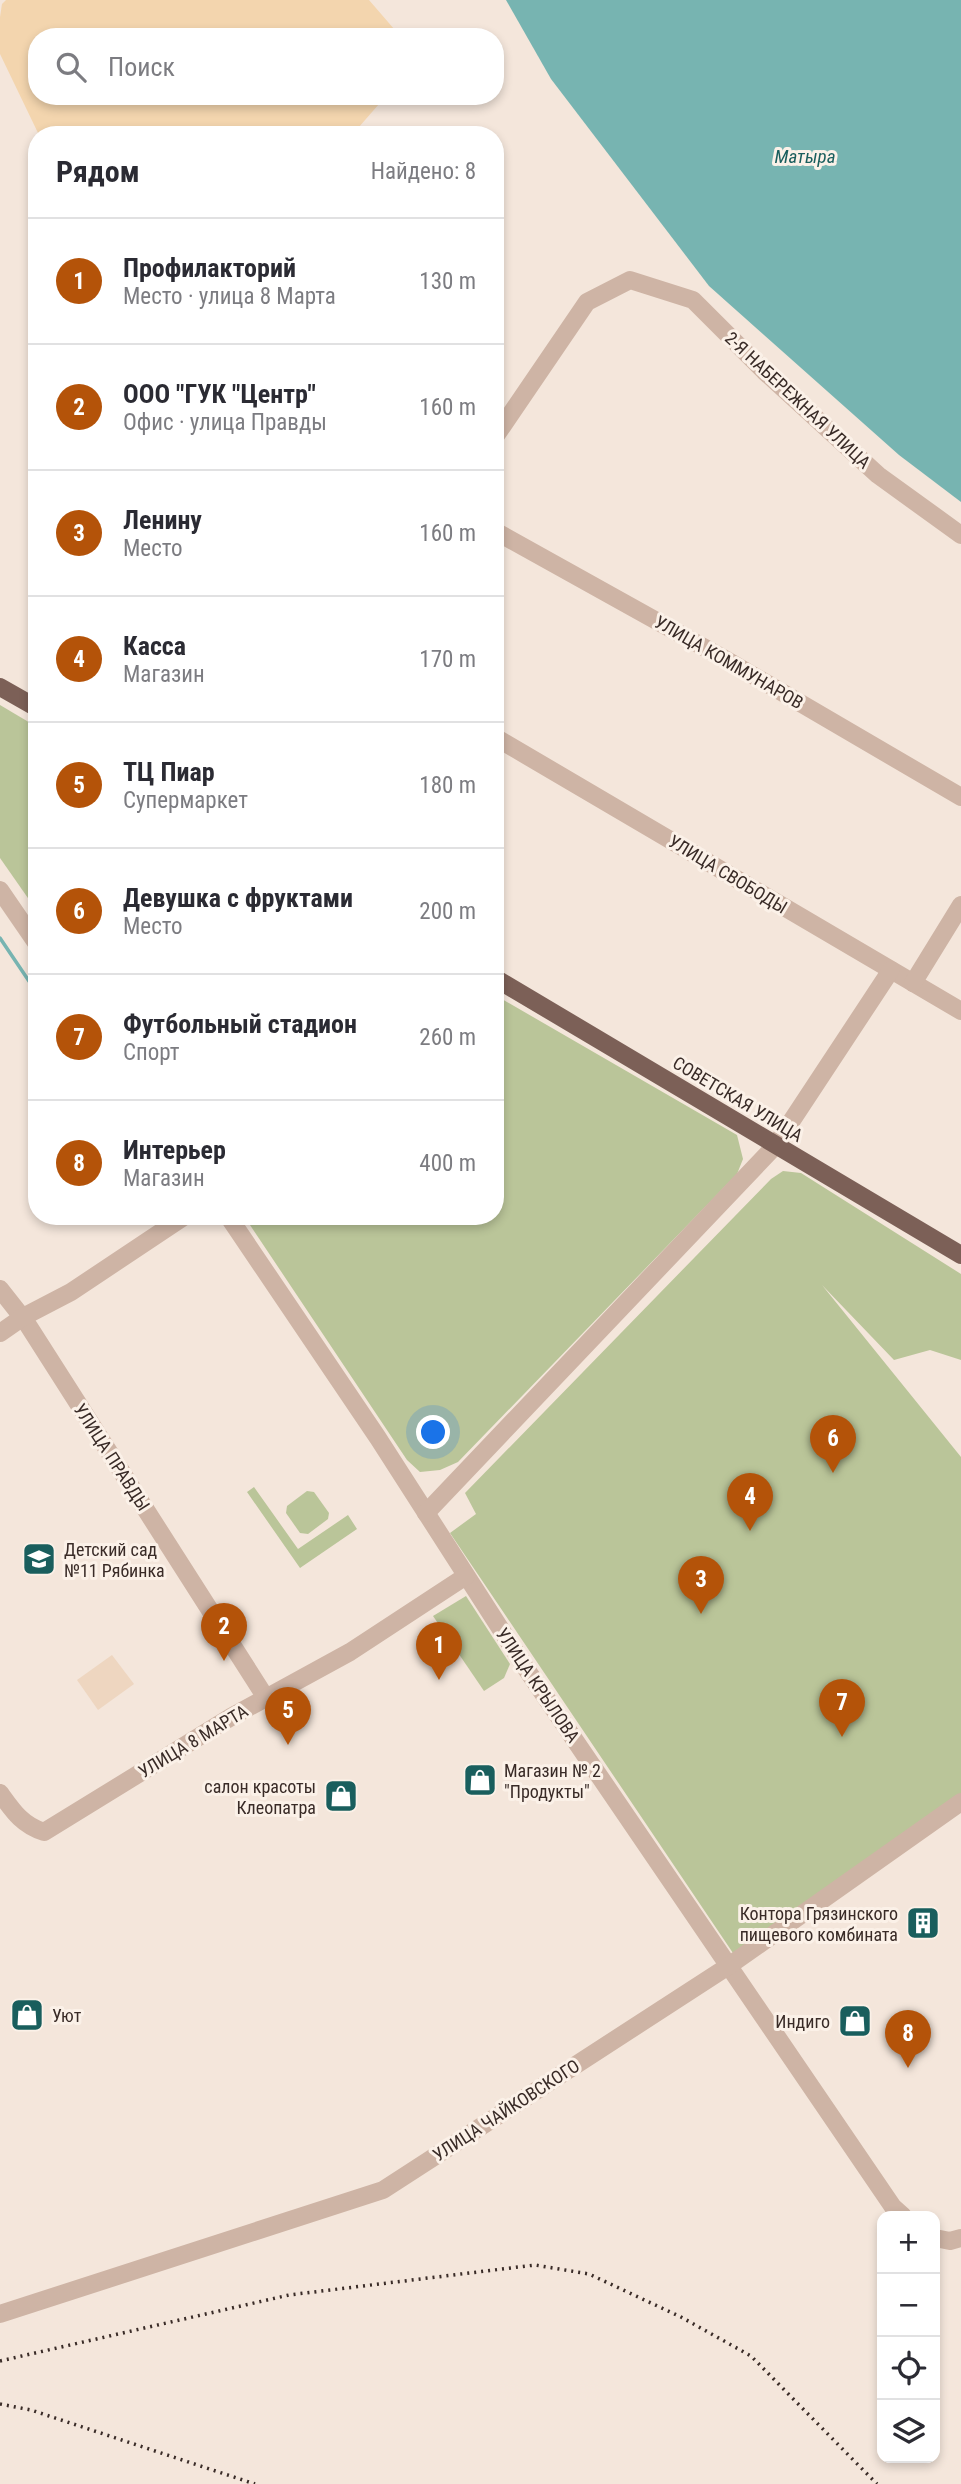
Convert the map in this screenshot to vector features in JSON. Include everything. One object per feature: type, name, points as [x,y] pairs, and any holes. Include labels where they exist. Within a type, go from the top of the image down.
[{"type":"main road","points":[[0,687],[28,703]]},
{"type":"main road","name":"СОВЕТСКАЯ УЛИЦА","points":[[504,983],[961,1255]]},
{"type":"street","name":"2-Я НАБЕРЕЖНАЯ УЛИЦА","points":[[504,424],[587,302],[630,280],[693,300],[878,475],[961,536]]},
{"type":"street","name":"УЛИЦА КОММУНАРОВ","points":[[504,536],[725,659],[961,797]]},
{"type":"street","name":"УЛИЦА СВОБОДЫ","points":[[504,742],[961,1010]]},
{"type":"street","points":[[0,890],[28,931]]},
{"type":"street","points":[[913,983],[961,905]]},
{"type":"street","points":[[426,1513],[775,1146],[891,970]]},
{"type":"street","points":[[0,1333],[23,1317],[71,1292],[172,1225]]},
{"type":"street","name":"УЛИЦА КРЫЛОВА","points":[[234,1225],[527,1670],[897,2211]]},
{"type":"street","name":"УЛИЦА ПРАВДЫ","points":[[0,1289],[23,1317],[266,1698]]},
{"type":"street","name":"УЛИЦА 8 МАРТА","points":[[0,1793],[20,1820],[44,1832],[266,1698],[350,1652],[466,1576]]},
{"type":"street","name":"УЛИЦА ЧАЙКОВСКОГО","points":[[0,2314],[383,2190],[730,1965],[961,1802]]},
{"type":"street","points":[[940,2239],[950,2241],[961,2238]]},
{"type":"green space","points":[[0,705],[28,722],[28,898],[0,858]]},
{"type":"green space","points":[[504,1000],[737,1135],[743,1159],[737,1174],[458,1462],[440,1470],[420,1472],[407,1460],[250,1225],[504,1225]]},
{"type":"green space","points":[[783,1171],[801,1173],[961,1274],[961,1360],[930,1350],[894,1360],[822,1285],[961,1457],[961,1797],[735,1956],[450,1533],[476,1514],[465,1493],[771,1179]]},
{"type":"green space","points":[[254,1487],[298,1549],[348,1515],[357,1529],[300,1568],[247,1492]]},
{"type":"green space","points":[[307,1491],[314,1492],[329,1513],[328,1519],[308,1534],[300,1533],[286,1513],[287,1506]]},
{"type":"green space","points":[[466,1596],[510,1664],[504,1678],[484,1691],[433,1616]]},
{"type":"sand","points":[[6,0],[369,0],[393,28],[28,28],[28,105],[378,105],[360,126],[35,126],[0,54],[2,4]]},
{"type":"shaded area","points":[[112,1655],[134,1684],[98,1710],[77,1680]]},
{"type":"water","name":"Матыра","points":[[506,0],[961,0],[961,502],[899,455],[709,286],[551,79]]},
{"type":"waterway","points":[[0,938],[28,980]]},
{"type":"railway","points":[[0,2361],[289,2295],[535,2265],[589,2274],[681,2317],[751,2356],[877,2484]]},
{"type":"railway","points":[[0,2404],[31,2410],[255,2484]]},
{"type":"place","name":"Девушка с фруктами","points":[[833,1473]]},
{"type":"place","name":"Касса","points":[[750,1531]]},
{"type":"place","name":"Детский сад №11 Рябинка","points":[[39,1559]]},
{"type":"place","name":"Ленину","points":[[701,1614]]},
{"type":"place","name":"ООО \"ГУК \"Центр\"","points":[[224,1661]]},
{"type":"place","name":"Профилакторий","points":[[439,1680]]},
{"type":"place","name":"Футбольный стадион","points":[[842,1737]]},
{"type":"place","name":"ТЦ Пиар","points":[[288,1745]]},
{"type":"place","name":"Магазин № 2 \"Продукты\"","points":[[480,1780]]},
{"type":"place","name":"салон красоты Клеопатра","points":[[341,1796]]},
{"type":"place","name":"Контора Грязинского пищевого комбината","points":[[923,1923]]},
{"type":"place","name":"Уют","points":[[27,2015]]},
{"type":"place","name":"Индиго","points":[[855,2021]]},
{"type":"place","name":"Интерьер","points":[[908,2068]]}]
